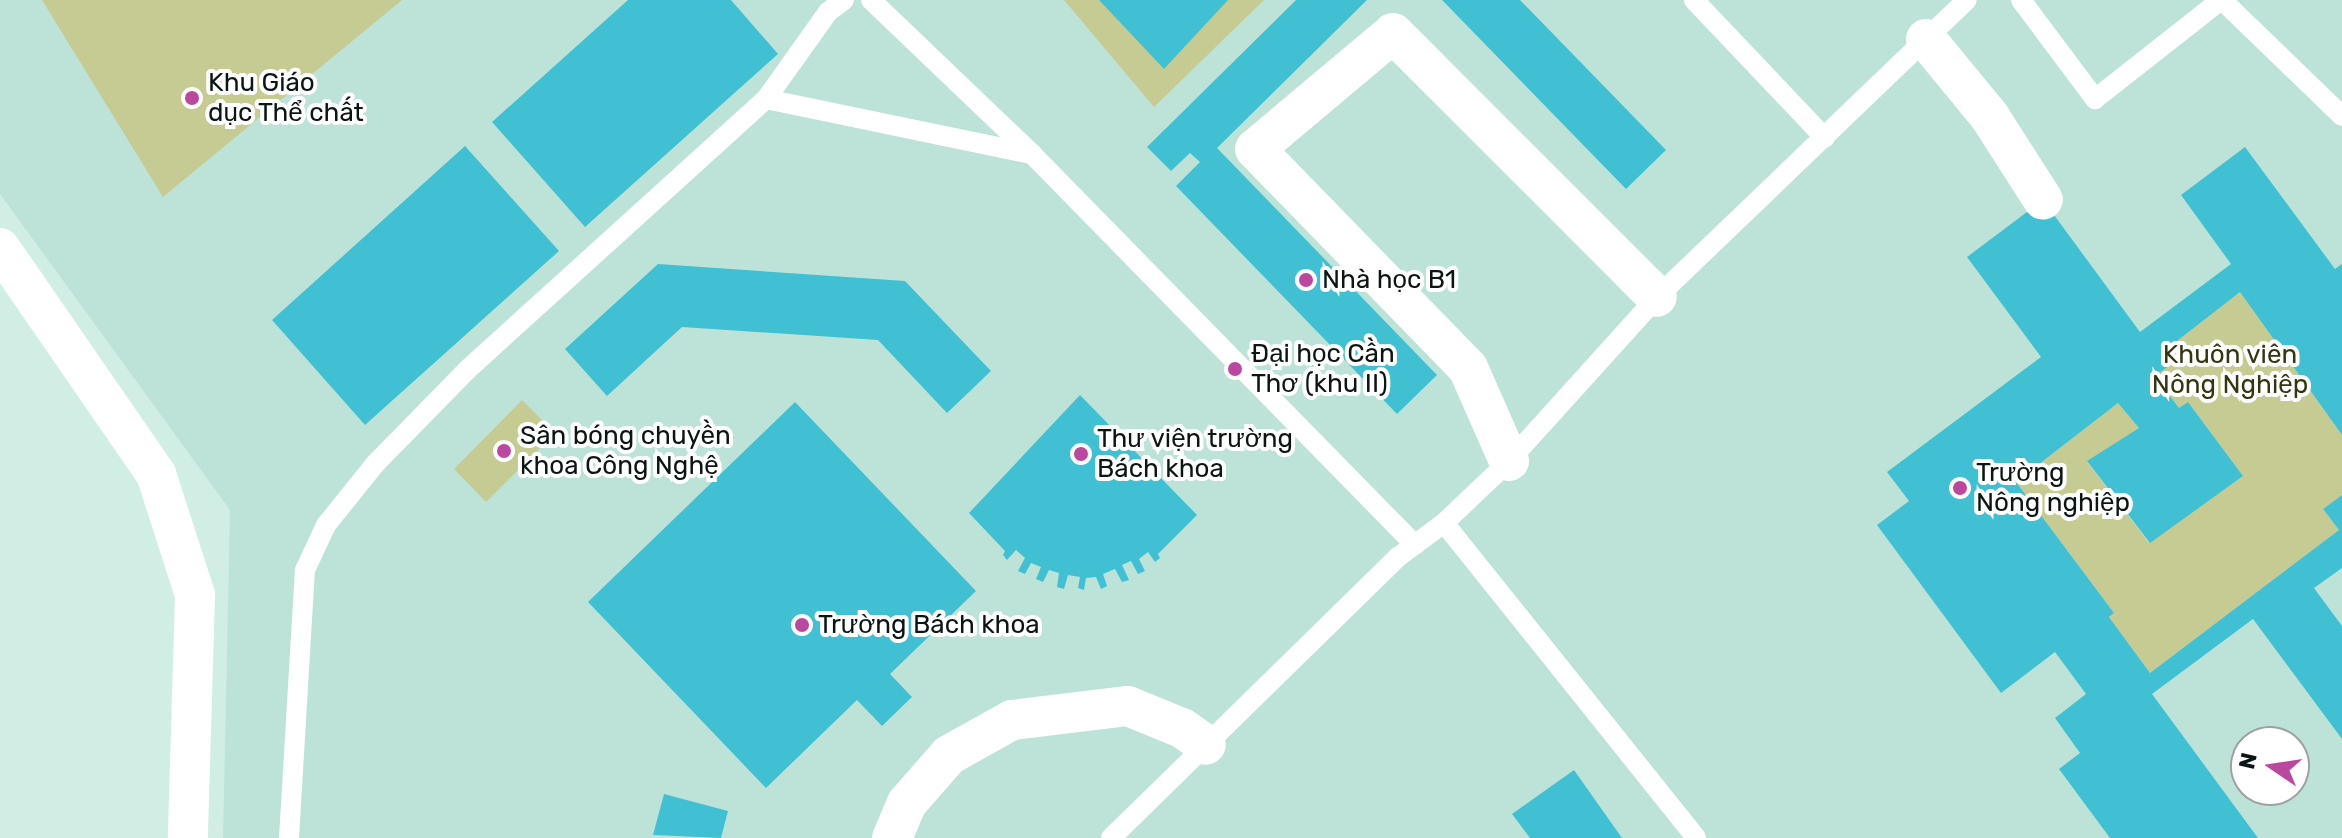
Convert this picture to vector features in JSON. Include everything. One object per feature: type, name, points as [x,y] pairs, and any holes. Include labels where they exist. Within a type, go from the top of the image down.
[{"type":"street","points":[[1509,461],[1468,368],[1255,149],[1393,33],[1657,297]]},
{"type":"street","points":[[1926,39],[1990,117],[2043,200]]},
{"type":"street","points":[[0,248],[156,474],[195,595],[188,838]]},
{"type":"street","points":[[892,838],[907,803],[949,755],[1012,720],[1128,706],[1182,728],[1206,745]]},
{"type":"lane","points":[[289,838],[305,570],[326,525],[375,464],[467,370],[766,99],[828,12],[844,0]]},
{"type":"lane","points":[[871,0],[1032,154],[1415,545]]},
{"type":"lane","points":[[1694,0],[1825,138]]},
{"type":"lane","points":[[1111,838],[1398,557],[1444,523],[1509,461],[1657,297],[1967,0]]},
{"type":"lane","points":[[2021,0],[2095,99],[2222,0],[2342,116]]},
{"type":"lane","points":[[766,99],[1032,154]]},
{"type":"lane","points":[[1444,523],[1696,838]]},
{"type":"shaded area","name":"Đại học Cần Thơ (khu II)","points":[[0,0],[2342,0],[2342,838],[223,838],[230,510],[0,194]]},
{"type":"green space","name":"Khu Giáo dục Thể chất","points":[[42,0],[402,0],[163,197]]},
{"type":"green space","points":[[1064,0],[1264,0],[1154,107]]},
{"type":"green space","name":"Khuôn viên Nông Nghiệp","points":[[2240,292],[2342,435],[2342,495],[2323,509],[2339,530],[2150,673],[2109,617],[2114,613],[2016,482],[2118,403],[2139,428],[2087,462],[2149,543],[2243,476],[2188,402],[2179,408],[2155,376],[2177,360],[2168,348]]},
{"type":"green space","name":"Sân bóng chuyền khoa Công Nghệ","points":[[522,400],[555,433],[486,502],[454,469]]},
{"type":"building","points":[[628,0],[731,0],[778,54],[585,227],[492,122]]},
{"type":"building","points":[[1099,0],[1228,0],[1164,69]]},
{"type":"building","name":"Nhà học B1","points":[[1296,0],[1367,0],[1217,148],[1437,375],[1397,414],[1176,186],[1200,162],[1190,153],[1171,171],[1147,147]]},
{"type":"building","points":[[1442,0],[1520,0],[1666,150],[1626,189]]},
{"type":"building","points":[[465,146],[559,251],[365,425],[272,320]]},
{"type":"building","name":"Trường Nông nghiệp","points":[[2245,147],[2335,269],[2342,264],[2342,435],[2240,292],[2168,348],[2177,360],[2155,376],[2179,408],[2188,402],[2243,476],[2150,543],[2087,461],[2139,428],[2118,403],[2016,482],[2114,613],[2109,617],[2150,673],[2339,530],[2323,509],[2342,495],[2342,568],[2314,588],[2342,626],[2342,739],[2253,619],[2152,694],[2230,800],[2230,806],[2234,806],[2258,838],[2110,838],[2059,769],[2080,753],[2055,718],[2086,694],[2055,652],[2001,693],[1877,525],[1909,501],[1887,472],[2041,357],[1967,257],[2043,200],[2140,332],[2231,264],[2181,195]]},
{"type":"building","points":[[658,264],[905,281],[991,371],[947,413],[878,340],[682,327],[607,396],[565,349]]},
{"type":"building","name":"Thư viện trường Bách khoa","points":[[1080,395],[1197,515],[1158,554],[1160,558],[1155,562],[1148,552],[1139,559],[1145,571],[1138,574],[1131,561],[1122,565],[1129,580],[1122,582],[1115,569],[1103,574],[1107,586],[1101,589],[1096,577],[1086,578],[1084,590],[1078,588],[1080,577],[1068,575],[1064,589],[1057,587],[1059,573],[1049,570],[1043,582],[1036,579],[1041,567],[1031,563],[1025,574],[1018,571],[1025,558],[1016,550],[1007,560],[1003,555],[1005,551],[969,513]]},
{"type":"building","points":[[795,402],[976,591],[890,674],[912,697],[882,726],[857,700],[766,788],[588,602]]},
{"type":"building","points":[[1574,770],[1622,838],[1530,838],[1512,814]]},
{"type":"building","points":[[664,794],[728,811],[721,838],[653,835]]},
{"type":"place","name":"Khu Giáo dục Thể chất","points":[[192,98]]},
{"type":"place","name":"Nhà học B1","points":[[1306,280]]},
{"type":"place","name":"Đại học Cần Thơ (khu II)","points":[[1235,369]]},
{"type":"place","name":"Sân bóng chuyền khoa Công Nghệ","points":[[504,451]]},
{"type":"place","name":"Thư viện trường Bách khoa","points":[[1081,454]]},
{"type":"place","name":"Trường Nông nghiệp","points":[[1960,488]]},
{"type":"place","name":"Trường Bách khoa","points":[[802,625]]}]
